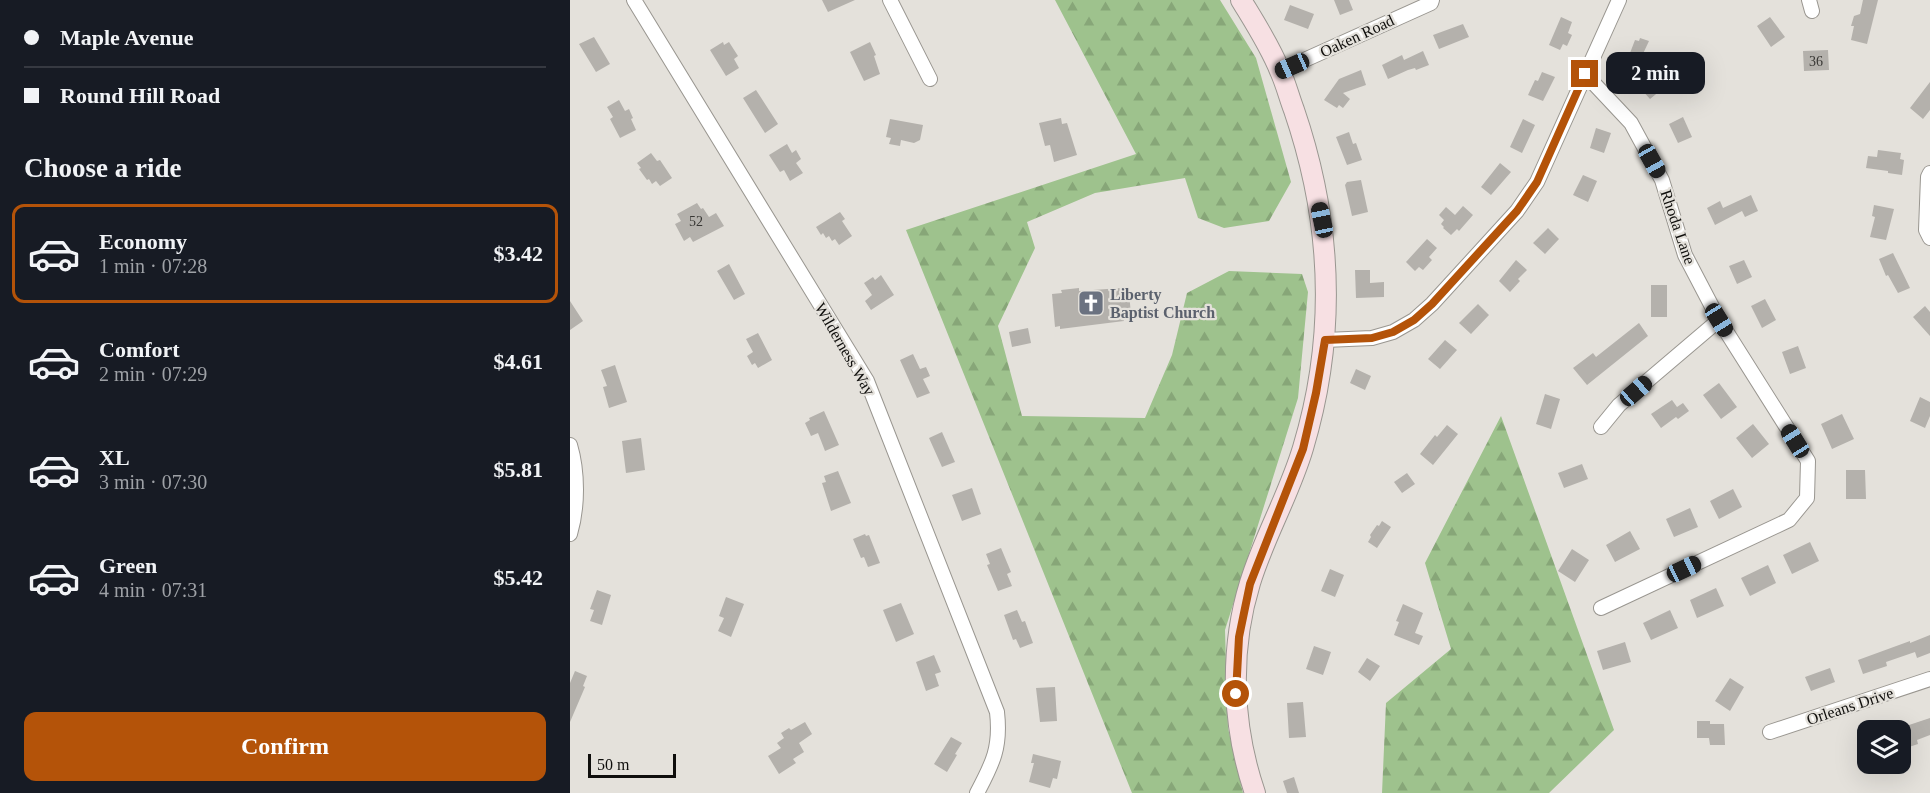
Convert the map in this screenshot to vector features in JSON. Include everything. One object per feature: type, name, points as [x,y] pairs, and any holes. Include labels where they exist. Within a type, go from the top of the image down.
[{"type":"main road","points":[[1241,0],[1280,71],[1304,139],[1322,220],[1326,291],[1325,340],[1303,449],[1250,584],[1239,637],[1236,666],[1238,721],[1247,770],[1255,793]]},
{"type":"street","name":"Wilderness Way","points":[[634,0],[867,381],[998,712],[999,734],[993,765],[977,793]]},
{"type":"street","points":[[890,0],[930,79]]},
{"type":"street","name":"Oaken Road","points":[[1280,71],[1431,3],[1432,0]]},
{"type":"street","points":[[1325,340],[1372,338],[1393,332],[1414,320],[1432,304],[1517,211],[1537,182],[1619,0]]},
{"type":"street","name":"Rhoda Lane","points":[[1585,74],[1631,123],[1662,180],[1685,255],[1719,320],[1808,461],[1807,498],[1789,520],[1601,608]]},
{"type":"street","points":[[1930,173],[1926,230],[1930,238]]},
{"type":"street","points":[[1601,427],[1619,405],[1719,320]]},
{"type":"street","points":[[570,446],[575,461],[575,518],[570,534]]},
{"type":"street","name":"Orleans Drive","points":[[1770,732],[1930,679]]},
{"type":"green space","points":[[1055,0],[1220,0],[1256,58],[1291,182],[1269,221],[1224,228],[1198,218],[1185,178],[1095,193],[1027,222],[1035,248],[998,326],[1022,416],[1145,418],[1172,355],[1187,293],[1229,271],[1302,274],[1308,292],[1298,398],[1225,630],[1228,728],[1243,793],[1132,793],[906,230],[1136,154]]},
{"type":"green space","points":[[1501,416],[1614,730],[1549,793],[1382,793],[1386,703],[1451,649],[1425,563]]},
{"type":"building","points":[[822,0],[855,0],[828,12]]},
{"type":"building","points":[[1334,0],[1349,0],[1353,10],[1340,15]]},
{"type":"building","points":[[1863,0],[1878,0],[1867,44],[1851,40],[1854,16],[1860,14]]},
{"type":"building","points":[[1290,5],[1314,14],[1308,29],[1284,20]]},
{"type":"building","points":[[1561,17],[1572,22],[1568,33],[1572,35],[1567,46],[1563,44],[1560,50],[1549,45]]},
{"type":"building","points":[[1770,17],[1785,37],[1771,47],[1757,26]]},
{"type":"building","points":[[1463,24],[1469,37],[1439,49],[1433,35]]},
{"type":"building","points":[[594,37],[610,64],[596,72],[579,44]]},
{"type":"building","points":[[1640,38],[1649,41],[1641,58],[1630,53],[1635,40],[1639,41]]},
{"type":"building","points":[[723,42],[724,45],[729,42],[738,56],[734,59],[739,68],[726,76],[710,50]]},
{"type":"building","points":[[870,42],[876,55],[874,56],[880,74],[864,81],[850,52]]},
{"type":"building","points":[[1828,50],[1829,70],[1804,71],[1803,51]]},
{"type":"building","points":[[1423,51],[1429,65],[1416,70],[1415,68],[1408,70],[1388,79],[1382,65],[1402,55],[1404,60]]},
{"type":"building","points":[[1361,70],[1366,85],[1343,93],[1350,99],[1343,108],[1339,105],[1337,108],[1324,100],[1339,79]]},
{"type":"building","points":[[1542,72],[1555,77],[1543,101],[1528,95],[1535,80],[1538,81]]},
{"type":"building","points":[[1652,79],[1661,90],[1650,99],[1641,89]]},
{"type":"building","points":[[1930,82],[1930,110],[1923,119],[1910,108]]},
{"type":"building","points":[[756,90],[778,124],[765,133],[743,98]]},
{"type":"building","points":[[619,100],[625,111],[629,109],[636,130],[620,138],[610,119],[613,117],[607,107]]},
{"type":"building","points":[[1683,117],[1692,137],[1678,143],[1669,124]]},
{"type":"building","points":[[1061,118],[1062,124],[1067,123],[1077,155],[1054,162],[1050,145],[1045,146],[1039,123]]},
{"type":"building","points":[[890,119],[923,125],[920,140],[914,143],[901,140],[900,146],[889,144],[891,138],[886,137]]},
{"type":"building","points":[[1523,119],[1535,125],[1522,153],[1510,147]]},
{"type":"building","points":[[1596,128],[1611,133],[1604,153],[1590,148]]},
{"type":"building","points":[[1349,132],[1362,160],[1347,165],[1336,137]]},
{"type":"building","points":[[787,144],[792,153],[796,150],[801,159],[796,163],[803,173],[790,181],[784,170],[780,172],[769,155]]},
{"type":"building","points":[[1878,150],[1901,153],[1900,159],[1904,160],[1902,175],[1866,168],[1868,156],[1877,157]]},
{"type":"building","points":[[651,153],[657,161],[660,160],[672,178],[660,186],[656,181],[652,184],[649,179],[647,180],[637,163]]},
{"type":"building","points":[[1500,163],[1511,172],[1491,195],[1481,187]]},
{"type":"building","points":[[1583,175],[1597,181],[1588,202],[1573,195]]},
{"type":"building","points":[[1361,180],[1368,212],[1352,216],[1345,185],[1347,182]]},
{"type":"building","points":[[1751,195],[1758,211],[1745,217],[1742,211],[1715,225],[1707,208],[1720,201],[1723,208]]},
{"type":"building","points":[[697,203],[709,217],[716,213],[724,226],[693,242],[690,237],[684,241],[675,224],[681,221],[677,214]]},
{"type":"building","points":[[1874,205],[1894,209],[1886,240],[1870,237],[1875,217],[1872,216]]},
{"type":"building","points":[[1463,206],[1473,215],[1459,231],[1457,229],[1451,235],[1443,228],[1441,224],[1444,220],[1439,215],[1446,207],[1455,215]]},
{"type":"building","points":[[840,212],[845,219],[842,221],[852,236],[839,245],[835,239],[832,241],[829,236],[826,238],[823,233],[821,235],[816,227]]},
{"type":"building","points":[[1548,228],[1559,239],[1545,254],[1533,243]]},
{"type":"building","points":[[1427,239],[1437,248],[1429,257],[1432,260],[1423,270],[1419,267],[1415,271],[1406,262]]},
{"type":"building","points":[[1893,253],[1910,288],[1898,293],[1888,275],[1886,276],[1879,259]]},
{"type":"building","points":[[1516,260],[1527,270],[1510,292],[1499,281]]},
{"type":"building","points":[[1744,260],[1752,277],[1737,284],[1729,266]]},
{"type":"building","points":[[729,264],[745,294],[734,300],[717,271]]},
{"type":"building","points":[[1355,270],[1370,270],[1370,283],[1384,282],[1384,297],[1356,298]]},
{"type":"building","points":[[881,275],[894,295],[871,310],[865,301],[872,295],[864,283],[873,277],[875,280]]},
{"type":"building","points":[[1651,285],[1667,285],[1667,317],[1651,317]]},
{"type":"building","name":"Liberty Baptist Church","points":[[1079,288],[1079,291],[1121,288],[1122,293],[1129,292],[1131,315],[1123,315],[1124,321],[1060,329],[1060,326],[1055,327],[1052,294],[1062,293],[1061,290]]},
{"type":"building","points":[[1765,299],[1776,320],[1762,328],[1751,306]]},
{"type":"building","points":[[570,301],[583,321],[570,330]]},
{"type":"building","points":[[1478,304],[1489,315],[1471,334],[1459,323]]},
{"type":"building","points":[[1925,306],[1930,312],[1930,336],[1913,317]]},
{"type":"building","points":[[1639,323],[1648,336],[1587,385],[1573,368],[1593,353],[1596,357]]},
{"type":"building","points":[[1028,328],[1031,343],[1012,347],[1009,332]]},
{"type":"building","points":[[758,333],[772,360],[758,368],[755,363],[752,365],[747,356],[753,352],[746,339]]},
{"type":"building","points":[[1445,340],[1457,350],[1440,369],[1428,359]]},
{"type":"building","points":[[1798,346],[1806,368],[1790,374],[1782,352]]},
{"type":"building","points":[[913,354],[920,369],[926,367],[930,376],[923,379],[930,393],[917,398],[900,360]]},
{"type":"building","points":[[615,365],[627,402],[609,408],[603,387],[607,386],[601,370]]},
{"type":"building","points":[[1356,369],[1371,376],[1365,390],[1350,383]]},
{"type":"building","points":[[1719,383],[1737,407],[1721,419],[1703,395]]},
{"type":"building","points":[[1545,394],[1560,399],[1551,429],[1536,424]]},
{"type":"building","points":[[1920,397],[1930,402],[1930,416],[1925,428],[1910,421]]},
{"type":"building","points":[[1672,400],[1677,407],[1683,403],[1689,411],[1661,428],[1651,414]]},
{"type":"building","points":[[824,411],[839,445],[825,451],[818,433],[811,436],[805,423],[810,420],[809,418]]},
{"type":"building","points":[[1842,414],[1854,439],[1832,449],[1821,424]]},
{"type":"building","points":[[1753,424],[1769,444],[1752,458],[1736,438]]},
{"type":"building","points":[[1447,425],[1458,434],[1433,465],[1420,454],[1435,435],[1437,437]]},
{"type":"building","points":[[942,432],[955,462],[942,467],[929,438]]},
{"type":"building","points":[[641,438],[645,470],[626,473],[622,441]]},
{"type":"building","points":[[1582,464],[1588,479],[1564,488],[1558,473]]},
{"type":"building","points":[[1846,470],[1865,470],[1866,499],[1846,499]]},
{"type":"building","points":[[838,471],[851,503],[831,511],[822,483],[826,482],[824,476]]},
{"type":"building","points":[[1407,473],[1415,484],[1402,493],[1394,482]]},
{"type":"building","points":[[972,488],[981,514],[962,521],[952,495]]},
{"type":"building","points":[[1733,489],[1742,507],[1719,519],[1710,501]]},
{"type":"building","points":[[1690,508],[1698,527],[1674,537],[1666,519]]},
{"type":"building","points":[[1382,521],[1391,527],[1377,548],[1368,542],[1370,535]]},
{"type":"building","points":[[1630,531],[1640,549],[1615,562],[1606,545]]},
{"type":"building","points":[[865,534],[869,535],[880,563],[868,567],[864,557],[861,558],[853,539]]},
{"type":"building","points":[[1810,542],[1819,561],[1792,574],[1783,555]]},
{"type":"building","points":[[1001,548],[1011,572],[1007,574],[1012,586],[998,591],[987,565],[990,564],[986,554]]},
{"type":"building","points":[[1572,549],[1589,560],[1575,582],[1558,571]]},
{"type":"building","points":[[1768,565],[1776,583],[1750,596],[1741,578]]},
{"type":"building","points":[[1330,569],[1344,575],[1335,597],[1321,591]]},
{"type":"building","points":[[1716,588],[1724,606],[1697,618],[1690,600]]},
{"type":"building","points":[[597,590],[611,595],[602,625],[590,621],[594,610],[590,609]]},
{"type":"building","points":[[726,597],[744,604],[731,637],[718,631],[724,618],[719,616]]},
{"type":"building","points":[[901,603],[914,634],[896,642],[883,610]]},
{"type":"building","points":[[1403,604],[1423,613],[1415,633],[1423,636],[1419,645],[1394,635],[1399,622],[1396,621]]},
{"type":"building","points":[[1017,610],[1022,622],[1025,621],[1033,643],[1020,648],[1016,639],[1013,640],[1004,615]]},
{"type":"building","points":[[1670,610],[1678,628],[1651,640],[1643,623]]},
{"type":"building","points":[[1930,635],[1930,653],[1917,658],[1915,652],[1886,662],[1887,666],[1863,674],[1858,660]]},
{"type":"building","points":[[1625,642],[1631,662],[1603,670],[1597,651]]},
{"type":"building","points":[[1314,646],[1331,652],[1323,675],[1306,669]]},
{"type":"building","points":[[934,655],[941,672],[935,674],[939,686],[926,691],[916,662]]},
{"type":"building","points":[[1367,658],[1380,666],[1370,681],[1358,672]]},
{"type":"building","points":[[1830,668],[1835,682],[1811,691],[1805,677]]},
{"type":"building","points":[[575,671],[587,676],[583,686],[585,687],[570,722],[570,683]]},
{"type":"building","points":[[1730,678],[1744,687],[1730,711],[1715,701]]},
{"type":"building","points":[[1055,687],[1057,721],[1040,722],[1036,688]]},
{"type":"building","points":[[1303,702],[1306,737],[1289,738],[1287,703]]},
{"type":"building","points":[[1930,718],[1930,735],[1917,740],[1918,744],[1911,746],[1911,724]]},
{"type":"building","points":[[1697,721],[1724,724],[1725,745],[1710,745],[1709,738],[1697,738]]},
{"type":"building","points":[[805,722],[812,734],[799,743],[804,752],[793,759],[796,763],[779,774],[768,756],[781,748],[777,743],[784,738],[781,733]]},
{"type":"building","points":[[951,737],[962,743],[947,772],[934,764]]},
{"type":"building","points":[[1033,754],[1061,761],[1057,779],[1053,778],[1050,788],[1029,782],[1034,763],[1031,763]]},
{"type":"building","points":[[1294,777],[1299,793],[1287,793],[1283,781]]},
{"type":"place","name":"Liberty Baptist Church","points":[[1091,303]]},
{"type":"route","points":[[1236,694],[1239,637],[1250,584],[1303,449],[1321,370],[1325,340],[1382,336],[1414,320],[1432,304],[1517,211],[1537,182],[1585,74]]}]
